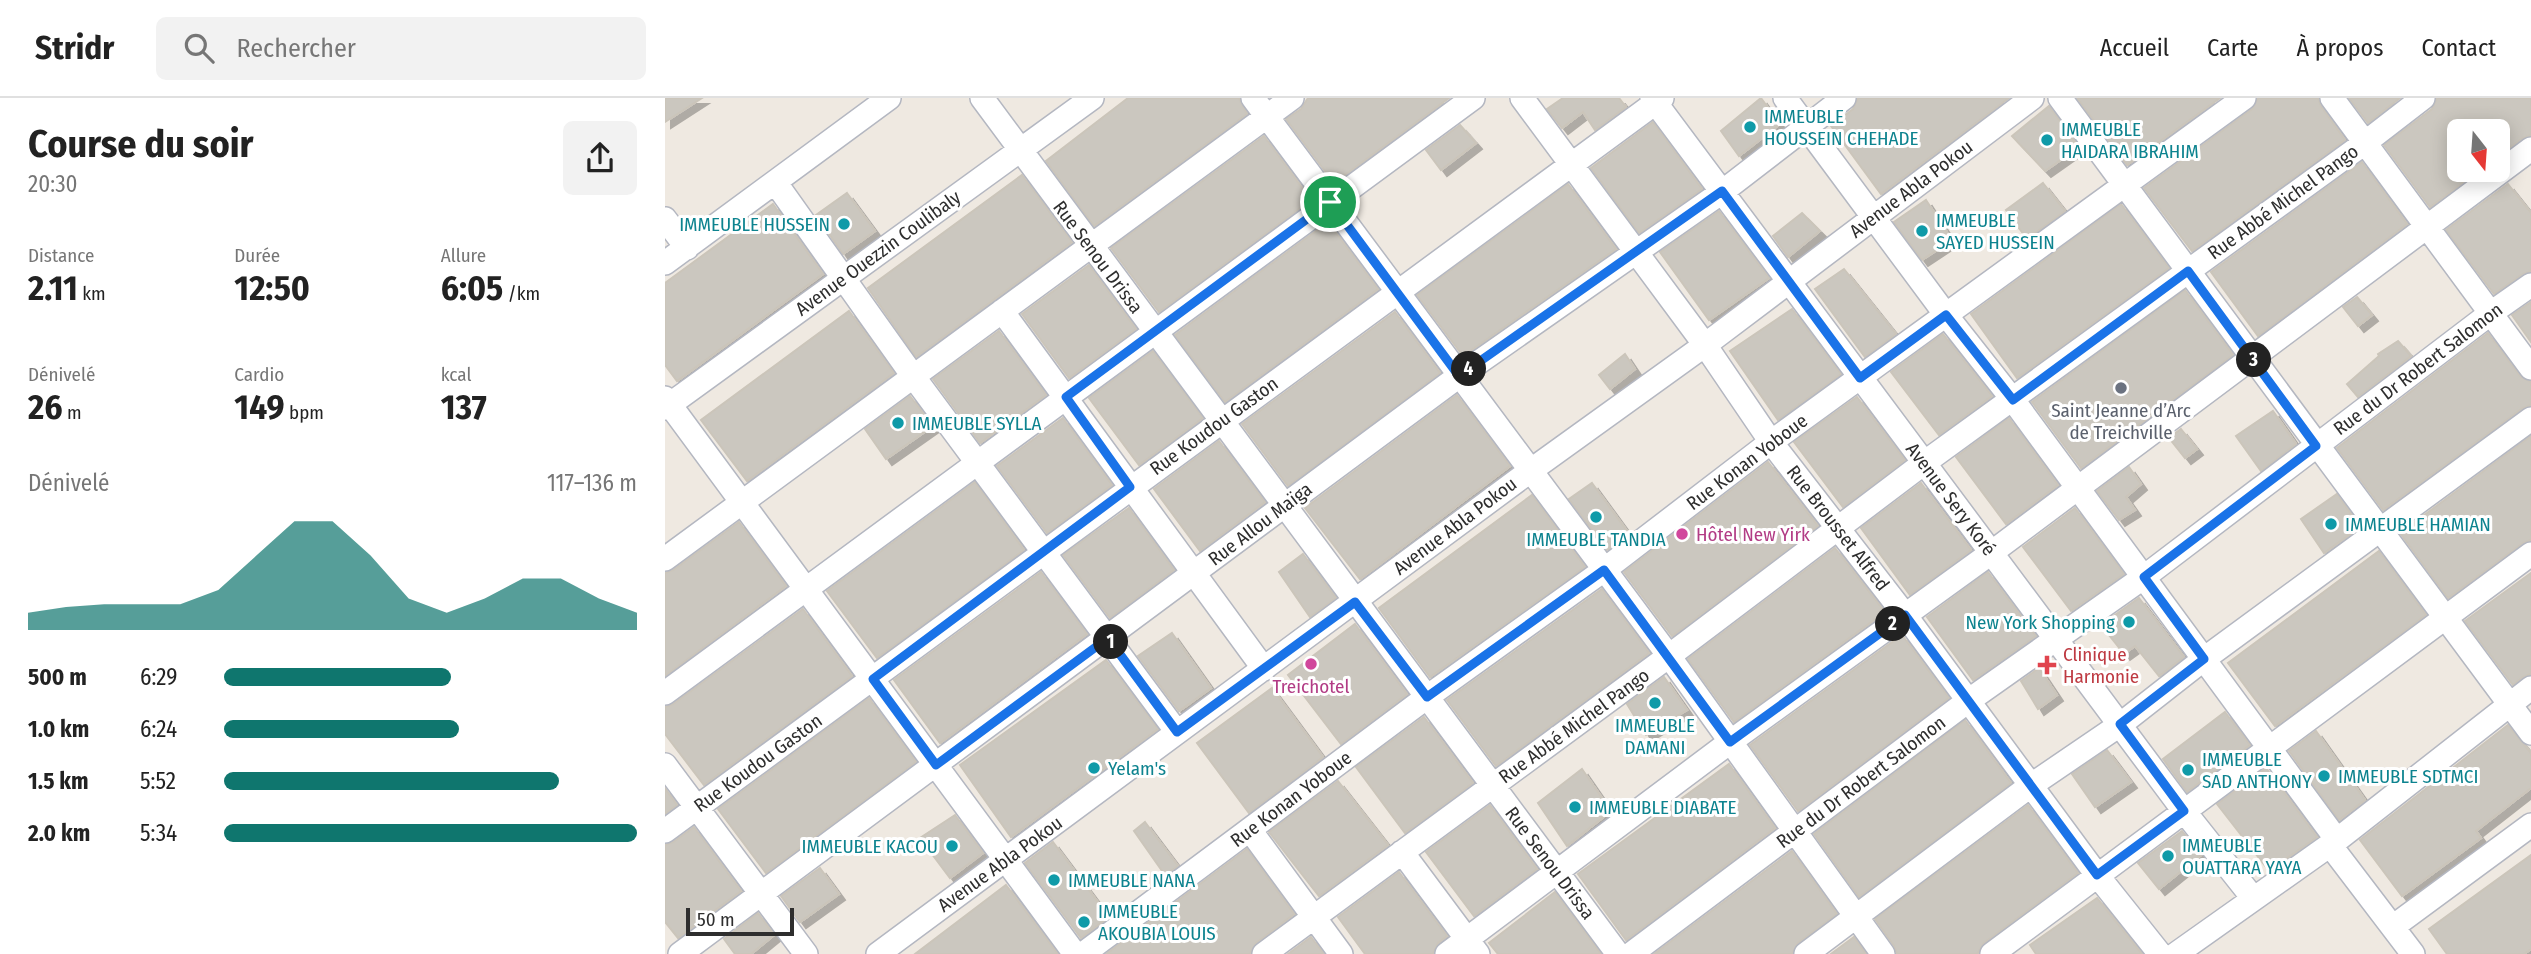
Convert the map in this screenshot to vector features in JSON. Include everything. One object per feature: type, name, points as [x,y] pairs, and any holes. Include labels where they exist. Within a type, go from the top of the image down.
[{"type":"street","points":[[665,263],[889,98]]},
{"type":"street","name":"Rue Senou Drissa","points":[[982,98],[1618,954]]},
{"type":"street","name":"Avenue Ouezzin Coulibaly","points":[[667,403],[845,278],[1091,98]]},
{"type":"street","points":[[665,559],[1090,246],[1260,107],[1291,98]]},
{"type":"street","points":[[665,694],[1473,98]]},
{"type":"street","name":"Rue Brousset Alfred","points":[[1522,98],[1705,345],[1771,442],[1905,615],[2097,875],[2161,954]]},
{"type":"street","points":[[1785,98],[2078,487],[2204,659],[2413,954]]},
{"type":"street","name":"Rue Allou Maïga","points":[[680,954],[1459,376],[1637,253],[1844,98]]},
{"type":"street","name":"Avenue Abla Pokou","points":[[878,954],[1530,471],[1705,345],[2032,98]]},
{"type":"street","points":[[2060,98],[2531,733]]},
{"type":"street","name":"Rue Konan Yoboue","points":[[1083,954],[1427,697],[1604,570],[1771,442],[2244,98]]},
{"type":"street","points":[[2332,98],[2531,368]]},
{"type":"street","name":"Rue Abbé Michel Pango","points":[[1264,954],[1669,656],[1924,463],[2423,98]]},
{"type":"street","name":"Rue Koudou Gaston","points":[[665,831],[1657,100]]},
{"type":"street","name":"Avenue Sery Koré","points":[[1657,100],[1860,378],[2184,811],[2253,898]]},
{"type":"street","points":[[1260,107],[1669,656],[1883,954]]},
{"type":"street","points":[[1447,954],[1473,947],[1557,873],[1730,742],[1991,553],[2531,149]]},
{"type":"street","points":[[775,182],[913,376],[1177,732]]},
{"type":"street","points":[[665,219],[687,247]]},
{"type":"street","name":"Rue du Dr Robert Salomon","points":[[1631,954],[1968,701],[2144,577],[2531,285]]},
{"type":"street","points":[[1002,311],[1264,668]]},
{"type":"street","points":[[667,403],[1075,954]]},
{"type":"street","points":[[1806,954],[2030,786],[2120,724],[2204,659],[2531,419]]},
{"type":"street","points":[[2004,950],[2097,875],[2531,554]]},
{"type":"street","points":[[2176,954],[2334,843],[2531,688]]},
{"type":"street","points":[[665,765],[806,954]]},
{"type":"street","points":[[2394,926],[2531,825]]},
{"type":"street","points":[[1249,830],[1341,954]]},
{"type":"street","points":[[1402,852],[1473,947]]},
{"type":"street","points":[[665,948],[670,954]]},
{"type":"building","points":[[665,98],[702,98],[665,122]]},
{"type":"building","points":[[1128,98],[1239,98],[1247,114],[1094,226],[1046,161]]},
{"type":"building","points":[[1308,98],[1449,98],[1334,183],[1286,119],[1301,109]]},
{"type":"building","points":[[1563,98],[1619,98],[1626,107],[1595,130],[1583,112],[1562,128],[1547,109]]},
{"type":"building","name":"IMMEUBLE HOUSSEIN CHEHADE","points":[[1761,98],[1780,124],[1739,156],[1721,131]]},
{"type":"building","points":[[1858,98],[2009,98],[1881,194],[1831,126],[1853,109]]},
{"type":"building","points":[[2077,98],[2220,98],[2127,165]]},
{"type":"building","points":[[2258,98],[2318,98],[2345,140],[2192,251],[2144,188],[2252,109]]},
{"type":"building","points":[[2349,98],[2400,98],[2368,123]]},
{"type":"building","points":[[2437,98],[2531,98],[2531,135],[2510,148],[2510,119],[2447,119],[2447,182],[2464,182],[2430,207],[2384,145],[2432,109]]},
{"type":"building","name":"IMMEUBLE HAIDARA IBRAHIM","points":[[2049,106],[2079,147],[2045,171],[2012,136]]},
{"type":"building","points":[[1653,122],[1702,189],[1639,233],[1591,168]]},
{"type":"building","points":[[1460,125],[1476,143],[1441,170],[1426,150]]},
{"type":"building","points":[[1264,136],[1311,200],[1159,312],[1111,248]]},
{"type":"building","points":[[2362,162],[2407,224],[2258,336],[2211,272]]},
{"type":"building","points":[[1022,175],[1072,242],[916,357],[868,288]]},
{"type":"building","points":[[2043,183],[2065,211],[2027,239],[2006,210]]},
{"type":"building","points":[[1568,184],[1616,249],[1463,356],[1417,295]]},
{"type":"building","points":[[2508,184],[2531,213],[2531,271],[2494,294],[2446,230]]},
{"type":"building","name":"IMMEUBLE HUSSEIN","points":[[847,193],[875,231],[843,254],[816,215]]},
{"type":"building","name":"IMMEUBLE SAYED HUSSEIN","points":[[1926,200],[1952,240],[1922,260],[1894,222]]},
{"type":"building","points":[[773,204],[823,274],[677,381],[665,365],[665,283]]},
{"type":"building","points":[[2121,204],[2169,268],[2017,378],[1971,314]]},
{"type":"building","points":[[1719,211],[1769,278],[1709,320],[1660,252]]},
{"type":"building","points":[[1802,213],[1820,231],[1788,257],[1773,236]]},
{"type":"building","points":[[1328,222],[1378,289],[1225,402],[1175,335]]},
{"type":"building","points":[[1089,265],[1136,329],[1069,378],[1022,314]]},
{"type":"building","points":[[1844,269],[1896,334],[1865,357],[1815,289]]},
{"type":"building","points":[[2185,290],[2233,355],[2081,468],[2032,402]]},
{"type":"building","points":[[2357,297],[2372,315],[2358,326],[2343,307]]},
{"type":"building","points":[[2531,302],[2531,342],[2512,315]]},
{"type":"building","points":[[1792,309],[1841,374],[1778,420],[1730,351]]},
{"type":"building","points":[[849,311],[894,373],[747,481],[701,420]]},
{"type":"building","points":[[1395,312],[1440,373],[1288,486],[1242,424]]},
{"type":"building","points":[[999,331],[1046,395],[980,443],[933,379]]},
{"type":"building","points":[[2488,333],[2520,376],[2531,382],[2531,405],[2523,408],[2383,510],[2337,448]]},
{"type":"building","points":[[1943,334],[1992,396],[1939,435],[1891,372]]},
{"type":"building","points":[[2398,341],[2411,356],[2358,397],[2347,384],[2379,356],[2378,354]]},
{"type":"building","points":[[1153,351],[1203,418],[1139,465],[1089,398]]},
{"type":"building","points":[[1625,354],[1635,369],[1610,389],[1599,375]]},
{"type":"building","points":[[1457,395],[1510,466],[1360,579],[1305,508]]},
{"type":"building","name":"IMMEUBLE SYLLA","points":[[910,396],[933,426],[886,459],[865,429]]},
{"type":"building","points":[[1857,397],[1905,460],[1843,507],[1794,442]]},
{"type":"building","points":[[2273,411],[2296,444],[2261,471],[2236,436]]},
{"type":"building","points":[[1063,418],[1112,485],[1047,533],[997,466]]},
{"type":"building","points":[[2009,418],[2058,485],[2006,524],[1956,457]]},
{"type":"building","points":[[2181,429],[2197,449],[2185,458],[2169,438]]},
{"type":"building","points":[[2531,436],[2531,540],[2523,543],[2448,598],[2400,533]]},
{"type":"building","points":[[1219,441],[1265,502],[1200,551],[1154,489]]},
{"type":"building","points":[[1768,462],[1818,526],[1672,636],[1624,572]]},
{"type":"building","points":[[2129,467],[2141,484],[2126,497],[2135,510],[2119,520],[2097,491]]},
{"type":"building","points":[[975,482],[1024,550],[877,658],[827,591]]},
{"type":"building","name":"IMMEUBLE TANDIA","points":[[1592,483],[1627,531],[1607,550],[1569,499]]},
{"type":"building","points":[[1921,483],[1971,550],[1910,595],[1861,528]]},
{"type":"building","name":"IMMEUBLE HAMIAN","points":[[2337,494],[2360,527],[2324,553],[2301,519]]},
{"type":"building","points":[[1532,495],[1585,567],[1430,677],[1379,608]]},
{"type":"building","points":[[1129,508],[1174,570],[1110,618],[1063,555]]},
{"type":"building","points":[[2075,508],[2124,574],[2071,611],[2023,547]]},
{"type":"building","points":[[739,522],[786,586],[665,676],[665,573]]},
{"type":"building","points":[[1835,548],[1885,612],[1734,722],[1688,659]]},
{"type":"building","points":[[2379,551],[2426,615],[2275,726],[2228,663]]},
{"type":"building","points":[[1303,554],[1336,598],[1310,617],[1279,572]]},
{"type":"building","points":[[1041,572],[1087,634],[940,743],[894,680]]},
{"type":"building","points":[[1988,572],[2036,636],[1973,680],[1927,617]]},
{"type":"building","points":[[2531,573],[2531,674],[2513,685],[2465,621]]},
{"type":"building","points":[[1602,589],[1649,653],[1496,766],[1447,700]]},
{"type":"building","points":[[2139,598],[2184,657],[2159,676],[2135,646],[2124,654],[2101,625]]},
{"type":"building","points":[[803,609],[852,676],[704,785],[665,734],[665,707],[673,704]]},
{"type":"building","points":[[1355,624],[1407,694],[1341,744],[1288,675]]},
{"type":"building","points":[[1172,633],[1211,688],[1179,711],[1138,656]]},
{"type":"building","points":[[1902,635],[1949,698],[1798,811],[1750,745]]},
{"type":"building","points":[[1106,660],[1158,729],[1011,837],[960,765]]},
{"type":"building","points":[[2039,668],[2057,695],[2038,709],[2021,681]]},
{"type":"building","name":"IMMEUBLE DAMANI","points":[[1664,677],[1687,710],[1646,735],[1627,704]]},
{"type":"building","points":[[1272,688],[1323,757],[1249,813],[1197,743]]},
{"type":"building","points":[[869,698],[916,762],[766,873],[718,809]]},
{"type":"building","points":[[2225,712],[2250,745],[2187,792],[2163,759]]},
{"type":"building","points":[[1424,717],[1473,783],[1405,833],[1356,767]]},
{"type":"building","points":[[1965,720],[2011,783],[1859,897],[1814,834]]},
{"type":"building","points":[[2508,725],[2531,753],[2531,788],[2476,831],[2481,838],[2402,896],[2360,840]]},
{"type":"building","name":"IMMEUBLE SDTMCI","points":[[2316,731],[2365,800],[2339,820],[2289,751]]},
{"type":"building","points":[[2107,750],[2131,782],[2095,807],[2072,774]]},
{"type":"building","points":[[1729,764],[1775,828],[1626,940],[1578,874]]},
{"type":"building","points":[[2266,768],[2317,837],[2269,871],[2217,804]]},
{"type":"building","name":"IMMEUBLE DIABATE","points":[[1582,769],[1611,811],[1567,846],[1538,803]]},
{"type":"building","points":[[1338,781],[1388,845],[1319,896],[1269,832]]},
{"type":"building","points":[[665,788],[677,805],[665,814]]},
{"type":"building","points":[[1490,805],[1537,869],[1474,916],[1426,852]]},
{"type":"building","points":[[2028,805],[2078,873],[1984,943],[1977,954],[1897,954],[1875,919]]},
{"type":"building","name":"IMMEUBLE KACOU","points":[[955,815],[983,853],[950,878],[920,838]]},
{"type":"building","points":[[1145,822],[1178,866],[1165,875],[1134,831]]},
{"type":"building","points":[[694,827],[741,891],[678,938],[665,922],[665,845]]},
{"type":"building","name":"IMMEUBLE OUATTARA YAYA","points":[[2182,831],[2201,855],[2159,889],[2138,863]]},
{"type":"building","name":"IMMEUBLE NANA","points":[[1053,842],[1109,917],[1081,938],[1025,863]]},
{"type":"building","points":[[1247,849],[1294,914],[1256,943],[1250,954],[1106,954]]},
{"type":"building","points":[[1792,851],[1837,914],[1798,943],[1792,954],[1654,954]]},
{"type":"building","points":[[2531,855],[2531,949],[2524,954],[2447,954],[2429,929]]},
{"type":"building","points":[[820,868],[839,894],[800,922],[781,896]]},
{"type":"building","points":[[1399,872],[1447,936],[1438,943],[1433,954],[1365,954],[1338,917]]},
{"type":"building","points":[[1006,885],[1058,954],[915,954]]},
{"type":"building","points":[[1555,892],[1601,954],[1498,954],[1489,943]]},
{"type":"building","points":[[2097,898],[2142,954],[2036,954],[2030,945]]},
{"type":"building","points":[[758,913],[774,935],[751,954],[735,954],[724,939]]},
{"type":"building","points":[[1311,937],[1324,954],[1288,954]]},
{"type":"building","points":[[1854,937],[1866,954],[1831,954]]},
{"type":"place","name":"IMMEUBLE HOUSSEIN CHEHADE","points":[[1750,127]]},
{"type":"place","name":"IMMEUBLE HAIDARA IBRAHIM","points":[[2047,140]]},
{"type":"place","name":"IMMEUBLE HUSSEIN","points":[[844,224]]},
{"type":"place","name":"IMMEUBLE SAYED HUSSEIN","points":[[1922,231]]},
{"type":"place","name":"Saint Jeanne d’Arc de Treichville","points":[[2121,388]]},
{"type":"place","name":"IMMEUBLE SYLLA","points":[[898,423]]},
{"type":"place","name":"IMMEUBLE TANDIA","points":[[1596,517]]},
{"type":"place","name":"IMMEUBLE HAMIAN","points":[[2331,524]]},
{"type":"place","name":"Hôtel New Yirk","points":[[1682,534]]},
{"type":"place","name":"New York Shopping","points":[[2129,622]]},
{"type":"place","name":"Treichotel","points":[[1311,664]]},
{"type":"place","name":"Clinique Harmonie","points":[[2047,665]]},
{"type":"place","name":"IMMEUBLE DAMANI","points":[[1655,703]]},
{"type":"place","name":"Yelam's","points":[[1094,768]]},
{"type":"place","name":"IMMEUBLE SAD ANTHONY","points":[[2188,770]]},
{"type":"place","name":"IMMEUBLE SDTMCI","points":[[2324,776]]},
{"type":"place","name":"IMMEUBLE DIABATE","points":[[1575,807]]},
{"type":"place","name":"IMMEUBLE KACOU","points":[[952,846]]},
{"type":"place","name":"IMMEUBLE OUATTARA YAYA","points":[[2168,856]]},
{"type":"place","name":"IMMEUBLE NANA","points":[[1054,880]]},
{"type":"place","name":"IMMEUBLE AKOUBIA LOUIS","points":[[1084,922]]},
{"type":"route","points":[[1722,191],[1860,378],[1946,315],[2013,400],[2188,271],[2316,446],[2144,577],[2204,659],[2120,724],[2184,811],[2097,875],[1905,615],[1730,742],[1604,570],[1427,697],[1355,602],[1177,732],[1108,638],[936,765],[873,679],[1130,487],[1066,397],[1330,202],[1459,376],[1722,191]]}]
